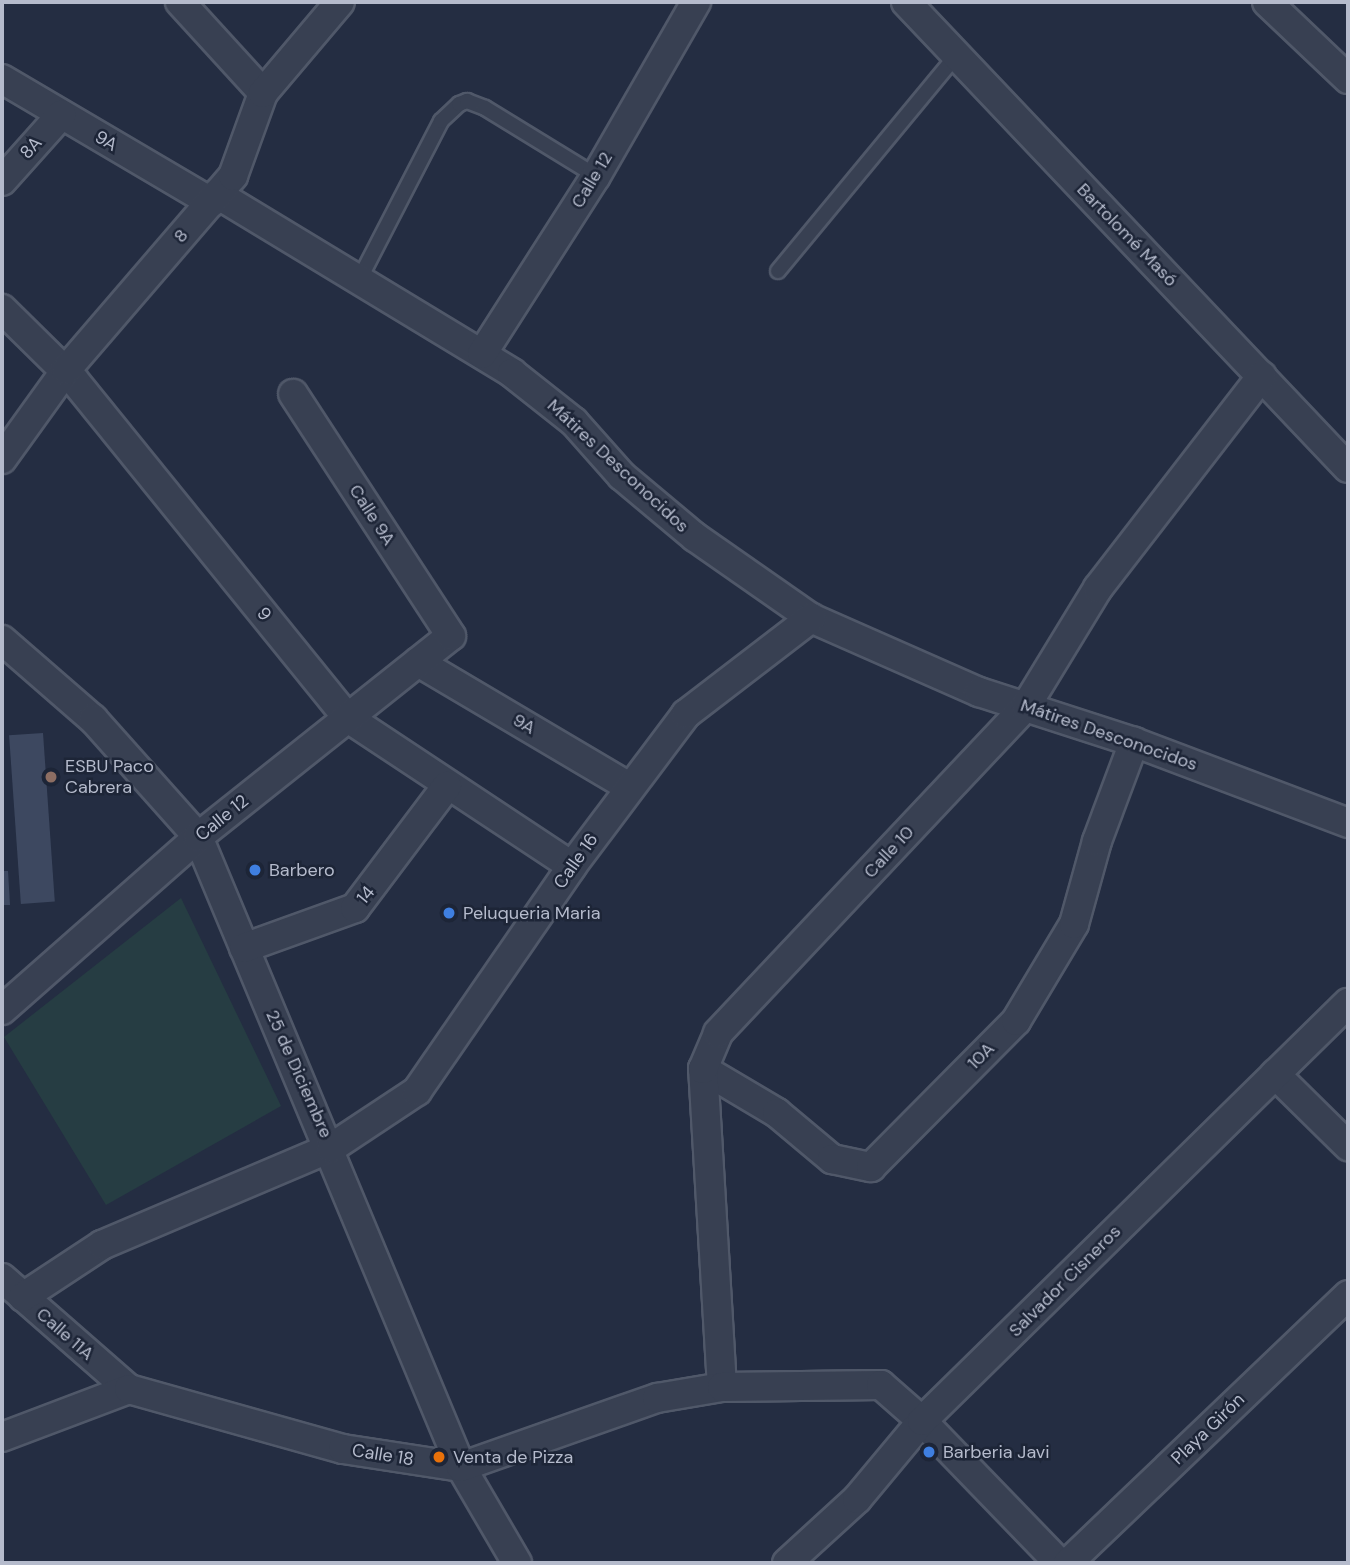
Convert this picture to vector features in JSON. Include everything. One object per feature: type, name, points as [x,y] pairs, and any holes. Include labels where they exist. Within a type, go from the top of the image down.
[{"type":"street","points":[[180,2],[263,93]]},
{"type":"street","name":"8","points":[[2,459],[66,370],[233,176],[263,93],[340,2]]},
{"type":"street","name":"Calle 12","points":[[482,354],[596,176],[696,2]]},
{"type":"street","name":"Bartolomé Masó","points":[[906,2],[1348,468]]},
{"type":"street","points":[[1267,2],[1348,79]]},
{"type":"street","name":"9A","points":[[2,79],[61,116],[214,198]]},
{"type":"street","name":"8A","points":[[2,181],[61,116]]},
{"type":"street","name":"Mátires Desconocidos","points":[[214,198],[482,354],[574,422],[622,476],[695,537],[811,618],[966,687],[1134,742],[1348,823]]},
{"type":"street","name":"9","points":[[2,309],[66,370],[348,718],[447,786],[572,866]]},
{"type":"street","name":"Calle 10","points":[[722,1387],[703,1069],[719,1032],[1026,706],[1098,588],[1262,376]]},
{"type":"street","name":"Calle 9A","points":[[293,394],[450,636]]},
{"type":"street","name":"Calle 16","points":[[23,1297],[102,1245],[331,1148],[417,1091],[572,866],[686,714],[811,618]]},
{"type":"street","name":"Calle 12","points":[[2,1010],[198,836],[450,636]]},
{"type":"street","name":"25 de Diciembre","points":[[2,640],[93,719],[198,836],[243,948],[331,1148],[461,1467],[517,1563]]},
{"type":"street","name":"9A","points":[[418,662],[629,787]]},
{"type":"street","name":"10A","points":[[703,1069],[777,1113],[832,1159],[871,1167],[1016,1021],[1074,924],[1097,841],[1134,742]]},
{"type":"street","name":"14","points":[[243,948],[355,908],[447,786]]},
{"type":"street","name":"Salvador Cisneros","points":[[787,1563],[857,1499],[922,1421],[1348,1003]]},
{"type":"street","points":[[1275,1074],[1348,1146]]},
{"type":"street","name":"Calle 11A","points":[[2,1278],[129,1389]]},
{"type":"street","name":"Playa Girón","points":[[1068,1563],[1348,1295]]},
{"type":"street","name":"Calle 18","points":[[129,1389],[343,1449],[461,1467],[657,1398],[722,1387],[881,1385],[922,1421],[1059,1563]]},
{"type":"street","points":[[2,1437],[129,1389]]},
{"type":"lane","points":[[778,271],[956,56]]},
{"type":"lane","points":[[359,280],[441,121],[459,104],[467,101],[485,108],[596,176]]},
{"type":"green space","points":[[181,898],[281,1106],[106,1205],[4,1037]]},
{"type":"building","points":[[43,733],[55,902],[21,904],[9,735]]},
{"type":"building","points":[[2,871],[8,871],[10,905],[2,905]]},
{"type":"place","name":"ESBU Paco Cabrera","points":[[51,777]]},
{"type":"place","name":"Barbero","points":[[255,870]]},
{"type":"place","name":"Peluqueria Maria","points":[[449,913]]},
{"type":"place","name":"Barberia Javi","points":[[929,1452]]},
{"type":"place","name":"Venta de Pizza","points":[[439,1457]]}]
